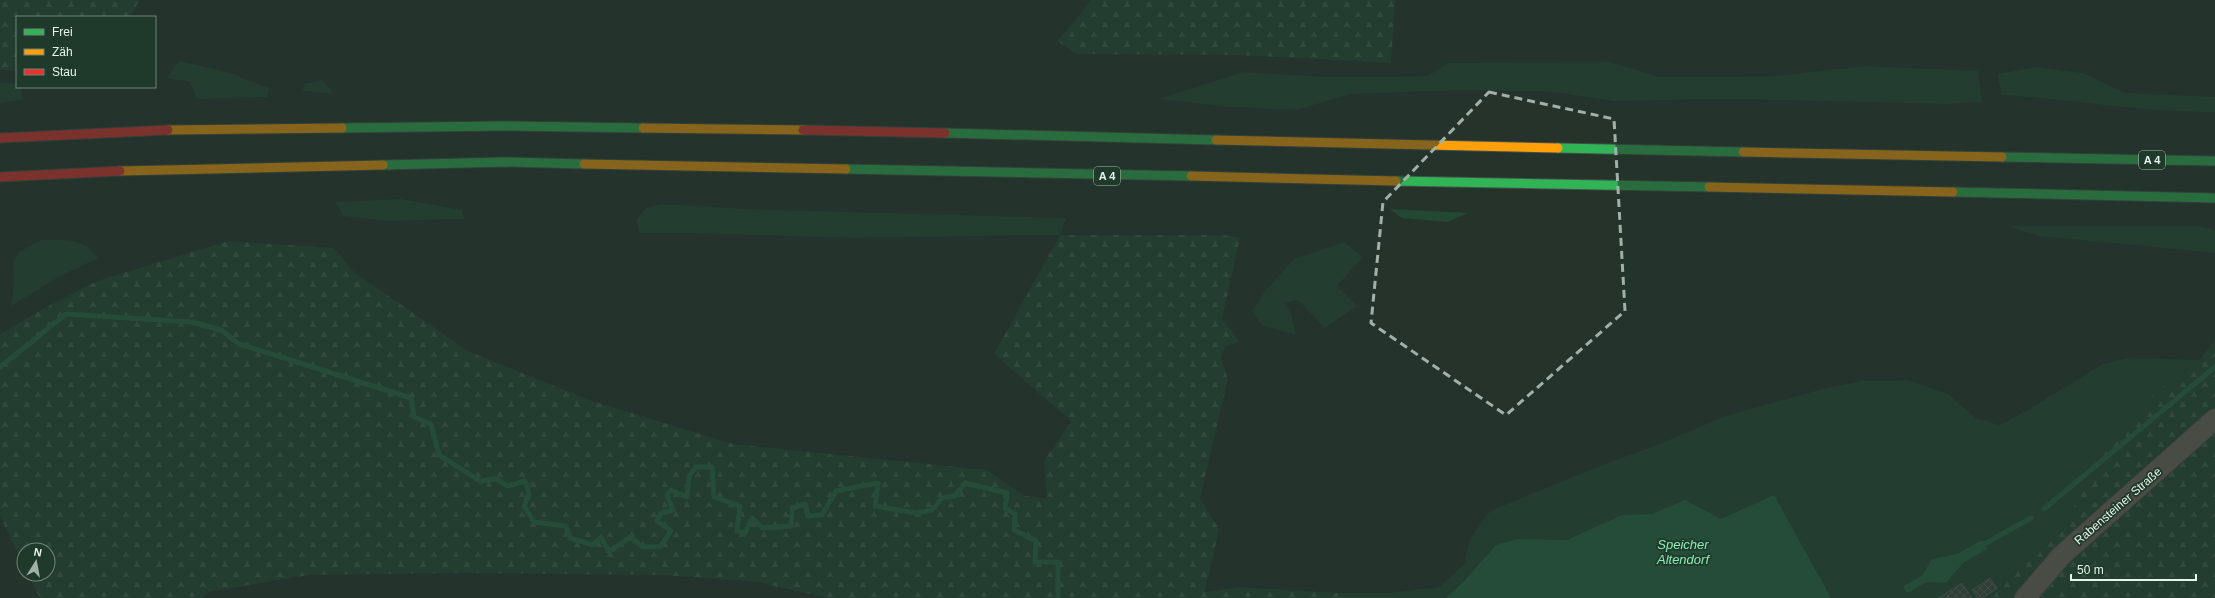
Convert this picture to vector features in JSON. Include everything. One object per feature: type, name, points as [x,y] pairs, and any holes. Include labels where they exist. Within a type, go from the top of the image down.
[{"type":"highway","name":"A 4","points":[[0,138],[175,130],[503,126],[863,132],[1501,147],[2215,161]]},
{"type":"highway","name":"A 4","points":[[0,177],[174,169],[504,162],[2215,198]]},
{"type":"street","name":"Rabensteiner Straße","points":[[2025,598],[2061,556],[2215,418]]},
{"type":"highlighted area","points":[[1489,92],[1614,119],[1625,311],[1506,415],[1371,323],[1383,202]]},
{"type":"green space","points":[[0,0],[140,0],[131,16],[16,16],[16,71],[0,70]]},
{"type":"green space","points":[[1090,0],[1395,0],[1391,63],[1236,55],[1077,54],[1057,41],[1078,17]]},
{"type":"green space","points":[[179,61],[228,72],[269,88],[267,97],[197,99],[190,82],[167,78]]},
{"type":"green space","points":[[1610,62],[1660,77],[1776,76],[1865,66],[1978,71],[1982,102],[1947,104],[1730,99],[1614,101],[1553,92],[1463,90],[1351,94],[1296,110],[1231,107],[1158,99],[1243,72],[1328,77],[1428,76],[1448,63]]},
{"type":"green space","points":[[2035,67],[2083,73],[2125,93],[2215,97],[2215,112],[2188,112],[2135,108],[2001,95],[1998,74]]},
{"type":"green space","points":[[322,80],[334,94],[303,91],[304,84]]},
{"type":"green space","points":[[0,82],[16,84],[16,88],[21,88],[22,100],[0,103]]},
{"type":"green space","points":[[401,199],[462,210],[464,219],[385,221],[344,216],[335,202]]},
{"type":"green space","points":[[661,204],[746,209],[1066,218],[1060,235],[853,238],[692,233],[640,233],[636,221],[646,208]]},
{"type":"green space","points":[[1390,209],[1469,213],[1447,222],[1402,218]]},
{"type":"green space","points":[[2007,226],[2198,226],[2215,230],[2215,253],[2039,236]]},
{"type":"green space","points":[[1060,235],[1224,235],[1240,238],[1222,319],[1240,341],[1225,347],[1221,358],[1228,379],[1200,498],[1219,529],[1205,592],[1239,587],[1338,593],[1339,598],[828,598],[756,582],[662,575],[462,573],[309,575],[208,592],[202,598],[40,598],[32,582],[56,582],[56,542],[16,542],[16,550],[0,516],[0,334],[43,309],[97,281],[228,241],[334,248],[354,272],[468,351],[589,400],[733,444],[987,470],[1025,496],[1047,498],[1044,461],[1071,421],[994,354]]},
{"type":"green space","points":[[41,240],[66,240],[80,243],[92,251],[98,258],[57,278],[11,306],[14,282],[13,262],[19,252]]},
{"type":"green space","points":[[1344,242],[1363,257],[1337,286],[1357,306],[1325,328],[1298,300],[1285,303],[1291,314],[1296,335],[1261,325],[1252,311],[1266,290],[1294,259]]},
{"type":"green space","points":[[2215,339],[2215,598],[1992,598],[2004,582],[2066,526],[2078,497],[2108,439],[2159,389],[2200,360]]},
{"type":"green space","points":[[2126,358],[2200,360],[2159,389],[2078,497],[2066,526],[2004,582],[1992,598],[1339,598],[1338,593],[1389,593],[1439,587],[1464,564],[1470,539],[1490,511],[1602,465],[1657,445],[1725,416],[1826,388],[1862,381],[1908,380],[1948,394],[1976,418],[1999,425],[2028,410],[2101,365]]},
{"type":"water","name":"Speicher Altendorf","points":[[1774,495],[1831,598],[1446,598],[1464,581],[1496,545],[1517,539],[1567,540],[1622,515],[1652,514],[1685,500],[1721,519]]},
{"type":"water","points":[[1982,540],[1987,549],[1963,563],[1946,583],[1926,582],[1907,593],[1903,586],[1922,576],[1932,559],[1957,554]]},
{"type":"building","points":[[1990,578],[1997,588],[1983,598],[1978,598],[1972,590]]},
{"type":"building","points":[[1962,583],[1972,598],[1938,598]]},
{"type":"waterway","points":[[0,367],[66,314],[191,322],[221,330],[239,344],[411,398],[414,417],[431,424],[439,455],[480,481],[496,479],[508,486],[525,481],[529,494],[524,506],[534,522],[566,526],[570,538],[593,545],[601,537],[609,552],[630,537],[643,547],[660,547],[671,531],[657,521],[661,513],[673,510],[667,495],[671,490],[687,497],[689,476],[696,467],[712,467],[714,497],[740,506],[737,531],[745,533],[752,518],[762,528],[791,526],[792,508],[805,504],[808,516],[822,515],[836,491],[878,483],[875,506],[916,513],[932,510],[942,498],[955,496],[965,483],[1007,493],[1005,508],[1015,514],[1014,530],[1036,541],[1035,562],[1058,562],[1058,598]]},
{"type":"waterway","points":[[2044,509],[2215,367]]},
{"type":"waterway","points":[[1979,547],[2031,518]]},
{"type":"traffic: fast","points":[[342,128],[503,126],[643,128]]},
{"type":"traffic: fast","points":[[945,133],[1216,140]]},
{"type":"traffic: fast","points":[[1558,148],[1743,152]]},
{"type":"traffic: fast","points":[[2002,157],[2215,161]]},
{"type":"traffic: fast","points":[[383,165],[504,162],[584,164]]},
{"type":"traffic: fast","points":[[846,169],[1191,176]]},
{"type":"traffic: fast","points":[[1396,181],[1709,187]]},
{"type":"traffic: fast","points":[[1953,192],[2215,198]]},
{"type":"traffic: slow","points":[[168,130],[342,128]]},
{"type":"traffic: slow","points":[[643,128],[803,130]]},
{"type":"traffic: slow","points":[[1216,140],[1558,148]]},
{"type":"traffic: slow","points":[[1743,152],[2002,157]]},
{"type":"traffic: slow","points":[[584,164],[846,169]]},
{"type":"traffic: slow","points":[[120,171],[383,165]]},
{"type":"traffic: slow","points":[[1191,176],[1396,181]]},
{"type":"traffic: slow","points":[[1709,187],[1953,192]]},
{"type":"traffic: jam","points":[[0,138],[168,130]]},
{"type":"traffic: jam","points":[[803,130],[945,133]]},
{"type":"traffic: jam","points":[[0,177],[120,171]]}]
